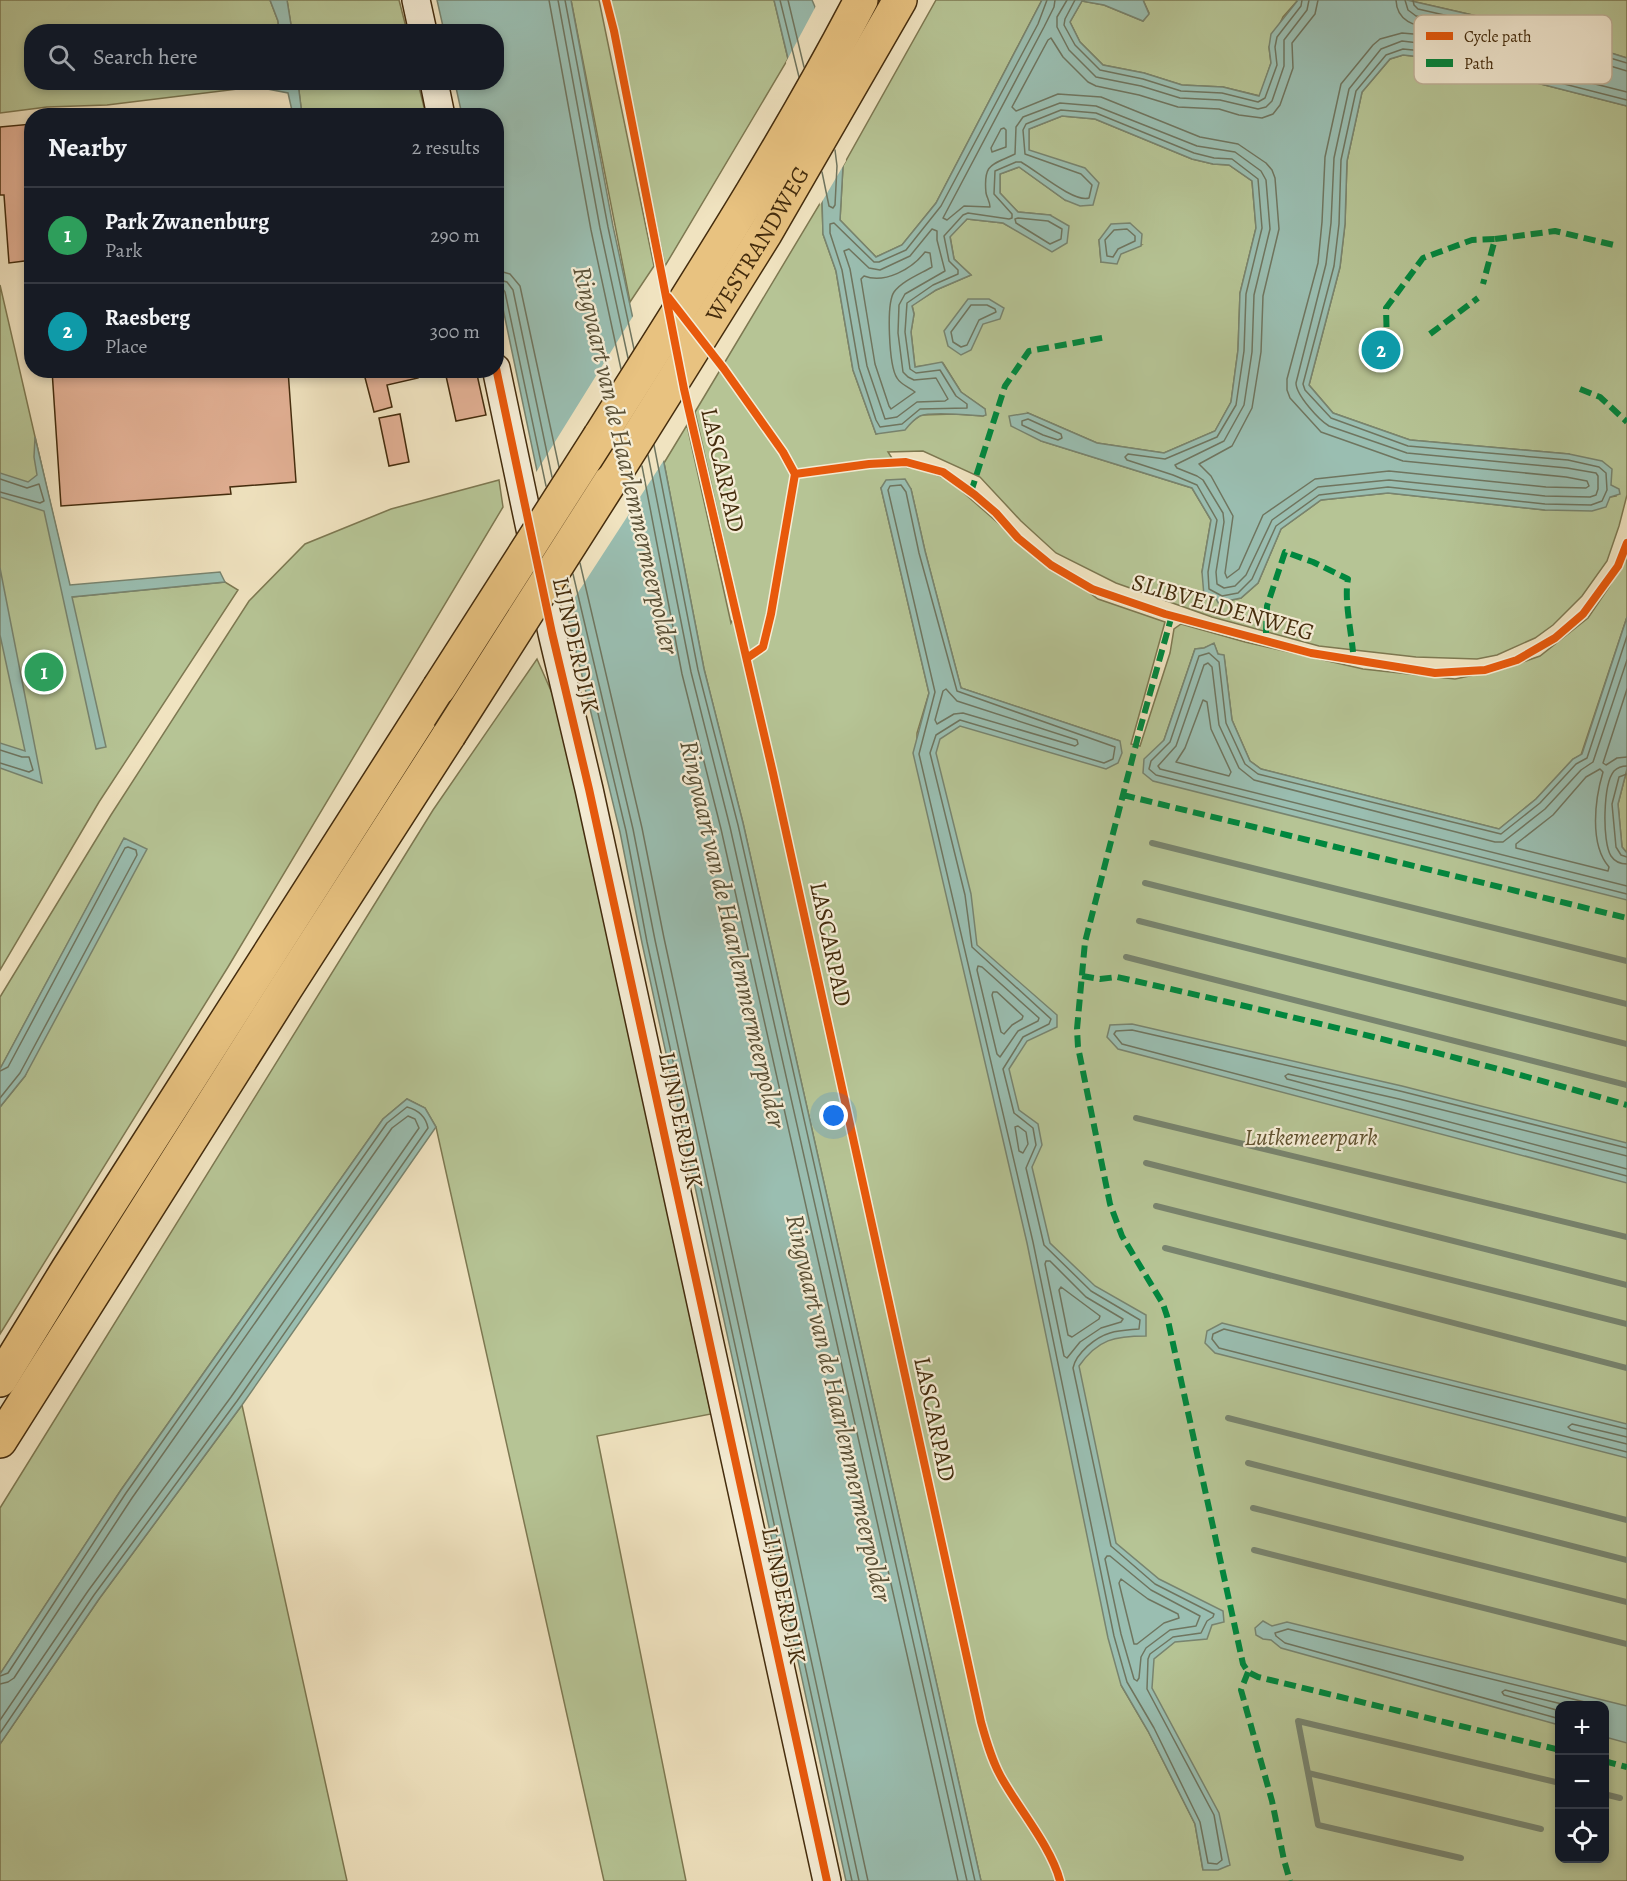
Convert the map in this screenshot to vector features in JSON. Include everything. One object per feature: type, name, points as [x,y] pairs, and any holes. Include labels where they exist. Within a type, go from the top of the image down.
[{"type":"highway","name":"WESTRANDWEG","points":[[0,1380],[68,1269],[729,230],[838,44],[861,0]]},
{"type":"highway","name":"WESTRANDWEG","points":[[0,1441],[273,1008],[610,482],[765,234],[900,0]]},
{"type":"street","points":[[416,0],[421,24]]},
{"type":"street","points":[[436,90],[439,108]]},
{"type":"street","name":"LIJNDERDIJK","points":[[498,378],[826,1881]]},
{"type":"green space","points":[[0,0],[270,0],[278,21],[278,24],[24,24],[24,90],[229,90],[107,105],[24,108],[24,110],[0,113]]},
{"type":"green space","points":[[287,0],[399,0],[405,24],[291,24]]},
{"type":"green space","points":[[571,0],[599,0],[654,266],[630,302]]},
{"type":"green space","points":[[610,0],[774,0],[788,59],[665,266]]},
{"type":"green space","points":[[936,0],[1042,0],[936,203],[902,245],[876,257],[840,220],[843,166]]},
{"type":"green space","points":[[1143,0],[1298,0],[1283,17],[1269,47],[1271,63],[1260,96],[1223,87],[1182,85],[1144,73],[1103,65],[1080,42],[1070,22],[1082,1],[1104,5],[1143,21],[1149,13]]},
{"type":"green space","points":[[1407,0],[1627,0],[1627,58],[1612,53],[1612,15],[1472,15]]},
{"type":"green space","name":"Lutkemeerpark","points":[[1403,55],[1414,56],[1414,84],[1540,84],[1627,106],[1627,495],[1607,561],[1582,596],[1553,625],[1535,638],[1497,655],[1477,659],[1416,657],[1319,646],[1212,617],[1116,583],[1056,553],[1021,521],[980,477],[923,451],[888,452],[897,466],[919,469],[948,479],[1014,537],[1098,599],[1165,622],[1131,744],[1140,746],[1170,653],[1174,629],[1181,624],[1245,642],[1363,669],[1455,679],[1503,669],[1540,656],[1588,618],[1609,587],[1627,553],[1627,617],[1581,755],[1573,759],[1536,799],[1499,829],[1261,769],[1250,761],[1232,720],[1224,656],[1218,654],[1214,644],[1195,649],[1164,740],[1627,890],[1627,1881],[981,1881],[743,823],[704,669],[664,463],[687,425],[731,623],[739,608],[695,412],[822,200],[823,234],[836,271],[853,370],[876,434],[910,423],[921,415],[983,416],[985,409],[961,392],[943,363],[915,367],[911,332],[914,314],[912,305],[936,290],[971,275],[954,259],[950,236],[967,219],[1003,223],[1027,236],[1050,215],[1018,212],[1000,193],[1000,174],[1019,167],[1065,200],[1054,159],[1029,151],[1029,129],[1062,116],[1095,119],[1192,159],[1229,165],[1252,181],[1256,228],[1240,293],[1238,350],[1231,402],[1215,431],[1164,453],[1097,443],[1028,413],[1041,441],[1192,488],[1211,520],[1202,572],[1216,599],[1227,601],[1241,598],[1258,583],[1281,529],[1321,500],[1388,493],[1545,510],[1616,496],[1611,485],[1569,454],[1410,440],[1333,413],[1309,385],[1340,267],[1345,224],[1347,161],[1362,92],[1390,59]],"holes":[[[1099,240],[1141,245],[1101,262]],[[881,488],[911,489],[961,688],[1120,741],[940,719],[917,755],[917,733],[929,693]],[[1121,1685],[1208,1819],[1203,1870],[1195,1824],[1148,1731]]]},
{"type":"green space","points":[[299,90],[420,90],[424,108],[301,108]]},
{"type":"green space","points":[[0,285],[72,597],[225,582],[238,590],[99,802],[0,970]]},
{"type":"green space","points":[[499,480],[503,507],[228,967],[0,1334],[0,1107],[25,1076],[124,839],[0,1069],[0,997],[111,815],[249,601],[305,544],[391,509]]},
{"type":"green space","points":[[537,659],[559,709],[711,1414],[597,1436],[686,1881],[604,1881],[436,1127],[425,1108],[407,1099],[383,1119],[121,1490],[0,1674],[0,1508],[433,810]]},
{"type":"green space","points":[[1627,769],[1627,853],[1622,847],[1618,804]]},
{"type":"green space","points":[[242,1405],[347,1881],[0,1881],[0,1744],[99,1599]]},
{"type":"water","points":[[270,0],[287,0],[291,24],[278,24]]},
{"type":"water","name":"Ringvaart van de Haarlemmermeerpolder","points":[[437,0],[571,0],[613,226],[664,463],[704,669],[743,823],[981,1881],[846,1881],[642,943],[620,832],[567,614],[504,313],[504,108],[460,108],[457,90],[504,90],[504,24],[442,24]]},
{"type":"water","points":[[774,0],[812,0],[815,7],[843,166],[840,220],[876,257],[902,245],[936,203],[1042,0],[1143,0],[1149,14],[1143,21],[1104,5],[1082,1],[1070,22],[1080,42],[1103,65],[1144,73],[1182,85],[1223,87],[1259,96],[1271,63],[1269,47],[1271,34],[1298,0],[1407,0],[1472,15],[1414,15],[1414,56],[1403,55],[1390,59],[1362,92],[1347,161],[1345,224],[1340,267],[1309,385],[1333,413],[1410,440],[1569,454],[1602,461],[1612,469],[1611,485],[1619,489],[1620,494],[1610,497],[1606,507],[1592,511],[1545,510],[1388,493],[1321,500],[1281,529],[1258,583],[1241,598],[1227,601],[1221,608],[1216,599],[1204,596],[1202,572],[1211,520],[1192,488],[1041,441],[1011,426],[1009,416],[1028,413],[1097,443],[1164,453],[1215,431],[1231,402],[1238,350],[1240,293],[1256,228],[1252,181],[1229,165],[1192,159],[1095,119],[1062,116],[1029,129],[1029,150],[1085,168],[1099,183],[1093,205],[1080,206],[1065,200],[1019,167],[1000,174],[1000,193],[1018,212],[1050,215],[1069,226],[1067,243],[1052,252],[1003,223],[967,219],[950,237],[954,259],[971,275],[936,290],[912,306],[914,314],[911,332],[915,367],[942,362],[961,392],[985,409],[986,415],[925,415],[916,419],[905,430],[876,434],[853,370],[836,271],[823,234],[822,200]]},
{"type":"water","points":[[1612,53],[1627,58],[1627,106],[1540,84],[1612,84]]},
{"type":"water","points":[[272,90],[299,90],[301,108],[291,108],[288,93]]},
{"type":"water","points":[[1130,223],[1142,234],[1141,246],[1121,254],[1117,264],[1101,262],[1099,240],[1111,224]]},
{"type":"water","points":[[968,299],[989,299],[1004,308],[1000,319],[983,324],[971,350],[961,355],[948,346],[944,331]]},
{"type":"water","points":[[35,437],[70,585],[220,572],[225,582],[72,597],[106,747],[96,749],[44,511],[0,497],[0,473],[28,482],[37,475],[34,457]]},
{"type":"water","points":[[905,479],[911,489],[961,688],[1120,741],[1122,753],[1118,763],[1106,769],[960,726],[940,739],[936,753],[971,894],[977,945],[1057,1015],[1057,1027],[1027,1041],[1009,1069],[1019,1110],[1038,1124],[1042,1145],[1032,1167],[1050,1243],[1095,1286],[1146,1315],[1146,1336],[1116,1338],[1108,1341],[1093,1350],[1079,1366],[1116,1543],[1159,1579],[1223,1611],[1224,1622],[1212,1625],[1207,1639],[1175,1642],[1154,1659],[1152,1688],[1219,1813],[1230,1865],[1218,1870],[1203,1870],[1195,1824],[1148,1731],[1121,1685],[1108,1638],[1027,1243],[913,753],[929,693],[881,488],[886,480]]},
{"type":"water","points":[[0,568],[42,783],[0,768],[0,743],[25,751],[0,635]]},
{"type":"water","points":[[1627,617],[1627,769],[1618,804],[1622,847],[1627,853],[1627,900],[1153,781],[1143,773],[1144,759],[1164,740],[1195,649],[1214,643],[1218,654],[1224,655],[1232,720],[1250,761],[1261,769],[1499,829],[1536,799],[1573,759],[1582,754]]},
{"type":"water","points":[[124,838],[147,849],[25,1076],[0,1107],[0,1069]]},
{"type":"water","points":[[1132,1024],[1402,1086],[1627,1143],[1627,1183],[1118,1049],[1107,1037],[1110,1025]]},
{"type":"water","points":[[407,1099],[425,1108],[436,1127],[242,1405],[99,1599],[0,1744],[0,1674],[121,1490],[383,1119]]},
{"type":"water","points":[[1222,1323],[1627,1424],[1627,1458],[1215,1353],[1205,1343],[1207,1331]]},
{"type":"water","points":[[1263,1621],[1272,1626],[1287,1622],[1607,1701],[1555,1701],[1555,1724],[1281,1648],[1271,1640],[1256,1635],[1255,1628]]},
{"type":"water","points":[[1609,1702],[1627,1706],[1627,1743],[1609,1738]]},
{"type":"pier","points":[[817,4],[846,161],[820,205],[786,62]]},
{"type":"pier","points":[[635,313],[666,457],[564,614],[535,474]]},
{"type":"building","points":[[24,125],[24,261],[9,263],[4,195],[0,195],[0,127]]},
{"type":"building","points":[[53,378],[289,378],[296,482],[230,487],[231,494],[61,506]]},
{"type":"building","points":[[365,378],[418,378],[387,385],[392,407],[374,412]]},
{"type":"building","points":[[446,378],[478,378],[486,415],[456,421]]},
{"type":"building","points":[[400,414],[409,462],[389,466],[379,418]]},
{"type":"waterway","points":[[1152,843],[1627,961]]},
{"type":"waterway","points":[[1145,883],[1627,1004]]},
{"type":"waterway","points":[[1139,921],[1627,1044]]},
{"type":"waterway","points":[[1126,957],[1627,1085]]},
{"type":"waterway","points":[[1136,1118],[1627,1237]]},
{"type":"waterway","points":[[1146,1163],[1627,1285]]},
{"type":"waterway","points":[[1156,1206],[1627,1324]]},
{"type":"waterway","points":[[1165,1248],[1627,1368]]},
{"type":"waterway","points":[[1228,1418],[1627,1520]]},
{"type":"waterway","points":[[1248,1463],[1627,1560]]},
{"type":"waterway","points":[[1253,1508],[1627,1602]]},
{"type":"waterway","points":[[1254,1550],[1627,1644]]},
{"type":"waterway","points":[[1461,1858],[1318,1825],[1298,1721],[1555,1782]]},
{"type":"waterway","points":[[1308,1773],[1541,1829]]},
{"type":"waterway","points":[[1609,1795],[1620,1798]]},
{"type":"marked path","points":[[1495,239],[1555,231],[1614,245]]},
{"type":"marked path","points":[[1387,345],[1386,308],[1423,258],[1472,240],[1495,239],[1483,284]]},
{"type":"marked path","points":[[1430,334],[1478,298]]},
{"type":"marked path","points":[[971,492],[1005,386],[1029,351],[1107,337]]},
{"type":"marked path","points":[[1580,389],[1600,397],[1627,422]]},
{"type":"marked path","points":[[1266,633],[1267,606],[1285,552],[1313,562],[1348,579],[1347,605],[1353,652]]},
{"type":"marked path","points":[[1172,615],[1085,942],[1077,1029],[1078,1047],[1110,1204],[1122,1236],[1163,1304],[1167,1316],[1243,1664],[1248,1672],[1258,1677],[1555,1749]]},
{"type":"marked path","points":[[1123,795],[1627,918]]},
{"type":"marked path","points":[[1082,976],[1100,979],[1117,977],[1309,1021],[1627,1105]]},
{"type":"marked path","points":[[1248,1672],[1241,1690],[1272,1801],[1290,1881]]},
{"type":"marked path","points":[[1609,1762],[1627,1767]]},
{"type":"cycle path","name":"LASCARPAD","points":[[606,0],[684,389],[773,773],[981,1722],[997,1769],[1049,1854],[1060,1881]]},
{"type":"cycle path","points":[[668,297],[724,369],[783,452],[795,474],[771,614],[763,647],[747,658]]},
{"type":"cycle path","points":[[498,378],[552,633],[589,789],[827,1881]]},
{"type":"cycle path","name":"SLIBVELDENWEG","points":[[795,474],[869,464],[906,462],[943,472],[996,513],[1018,538],[1051,565],[1092,589],[1165,614],[1311,653],[1435,673],[1485,670],[1517,660],[1555,638],[1583,614],[1618,566],[1627,543]]},
{"type":"place","name":"Raesberg","points":[[1381,350]]},
{"type":"place","name":"Park Zwanenburg","points":[[44,672]]}]
